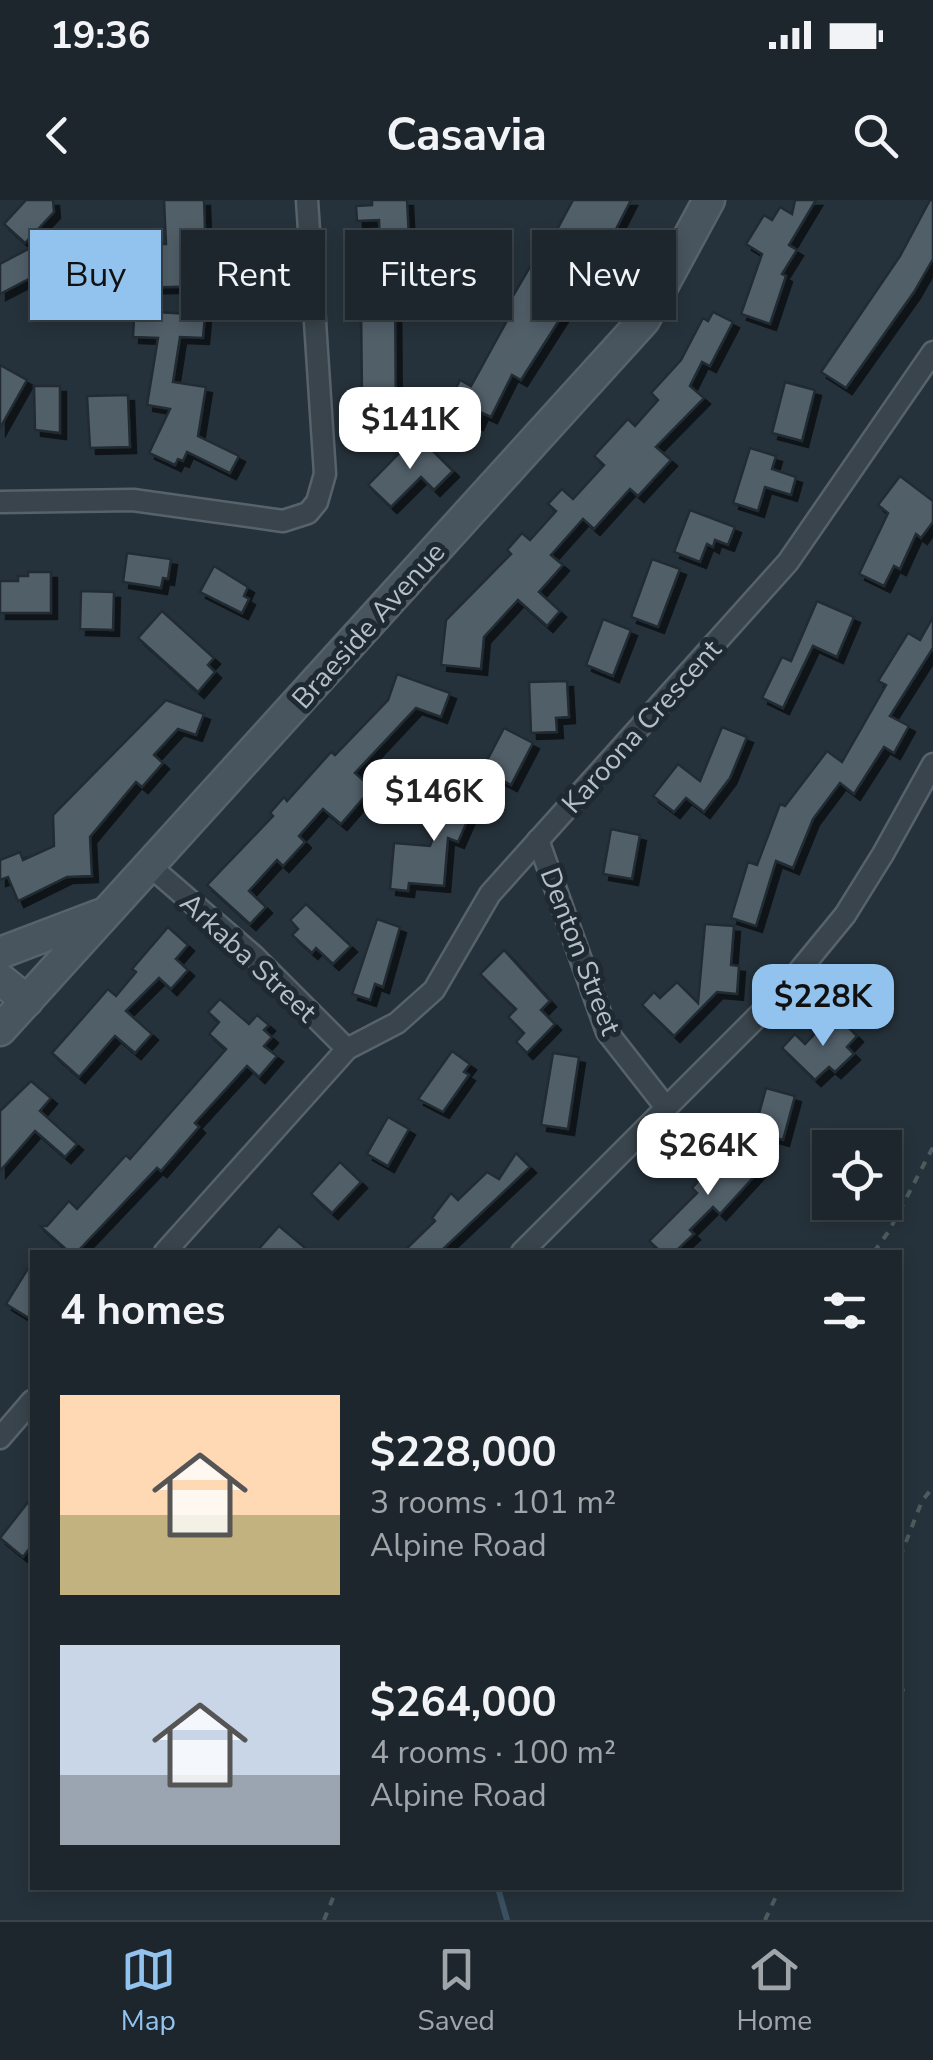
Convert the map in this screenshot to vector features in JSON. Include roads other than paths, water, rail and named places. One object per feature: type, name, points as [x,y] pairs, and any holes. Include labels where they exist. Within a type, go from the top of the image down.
[{"type":"street","points":[[0,502],[133,500],[283,520],[308,513],[317,502],[325,474],[307,200]]},
{"type":"street","name":"Braeside Avenue","points":[[0,1030],[644,320],[709,200]]},
{"type":"street","name":"Karoona Crescent","points":[[168,1250],[347,1049],[397,1023],[434,990],[490,894],[513,864],[788,562],[933,352]]},
{"type":"street","points":[[524,1250],[781,994],[818,950],[883,854],[933,764]]},
{"type":"street","name":"Denton Street","points":[[538,840],[607,1032],[665,1106]]},
{"type":"street","name":"Arkaba Street","points":[[150,866],[254,956],[347,1049]]},
{"type":"street","points":[[0,953],[106,913]]},
{"type":"street","points":[[0,978],[27,1001]]},
{"type":"street","points":[[0,1438],[30,1403]]},
{"type":"waterway","points":[[499,1890],[507,1920]]}]
